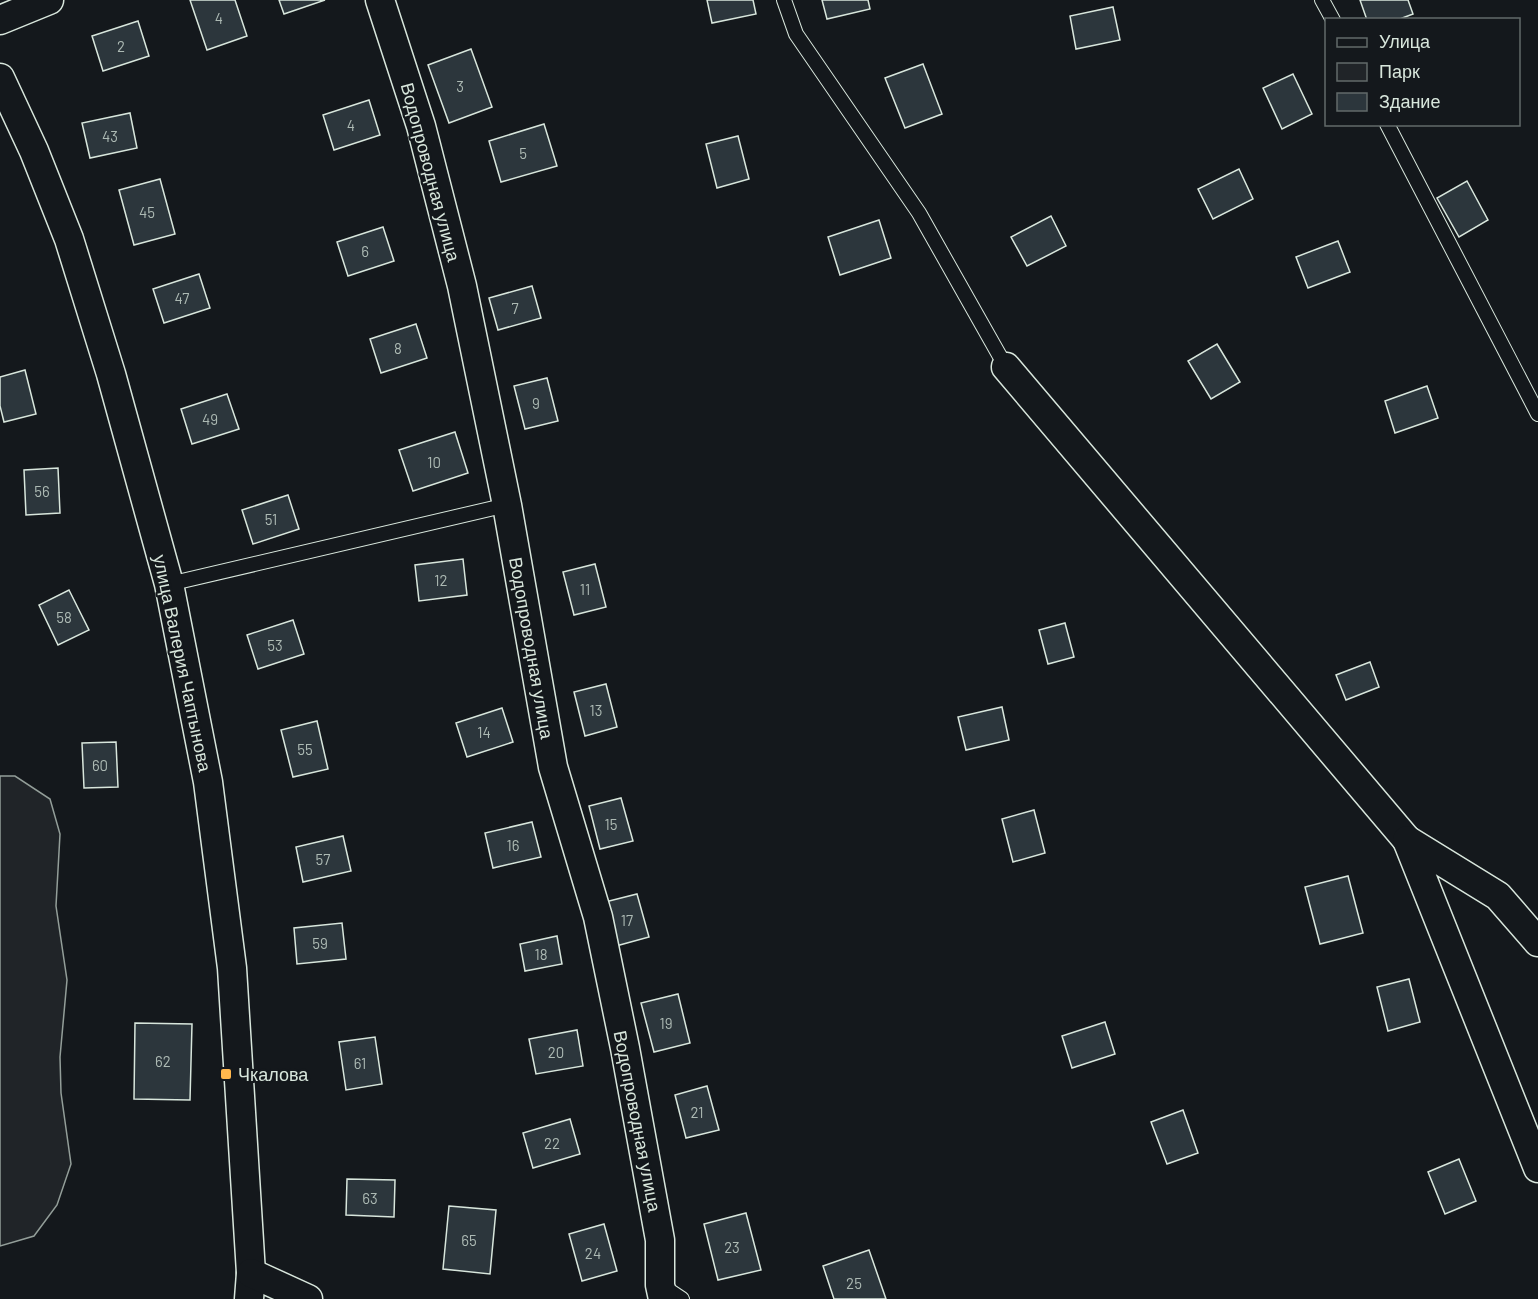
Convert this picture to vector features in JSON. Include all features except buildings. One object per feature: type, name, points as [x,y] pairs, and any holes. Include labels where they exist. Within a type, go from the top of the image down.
[{"type":"street","points":[[0,20],[49,0]]},
{"type":"street","name":"Водопроводная улица","points":[[380,0],[421,126],[459,275],[507,505],[553,767],[598,917],[625,1048],[668,1294]]},
{"type":"street","name":"улица Валерия Чаптынова","points":[[0,78],[34,151],[69,239],[111,374],[169,584],[208,782],[232,968],[250,1286]]},
{"type":"street","points":[[1006,367],[1407,840],[1498,896],[1538,942]]},
{"type":"street","points":[[1407,840],[1538,1168]]},
{"type":"street","points":[[250,1286],[308,1299]]},
{"type":"lane","points":[[784,0],[796,34],[920,213],[1006,367]]},
{"type":"lane","points":[[1322,0],[1332,18]]},
{"type":"lane","points":[[1388,126],[1538,414]]},
{"type":"lane","points":[[169,584],[507,505]]},
{"type":"green space","points":[[0,776],[15,776],[50,799],[60,834],[56,906],[67,980],[60,1057],[61,1093],[71,1164],[57,1205],[34,1236],[0,1246]]},
{"type":"place","name":"Чкалова","points":[[226,1074]]}]
